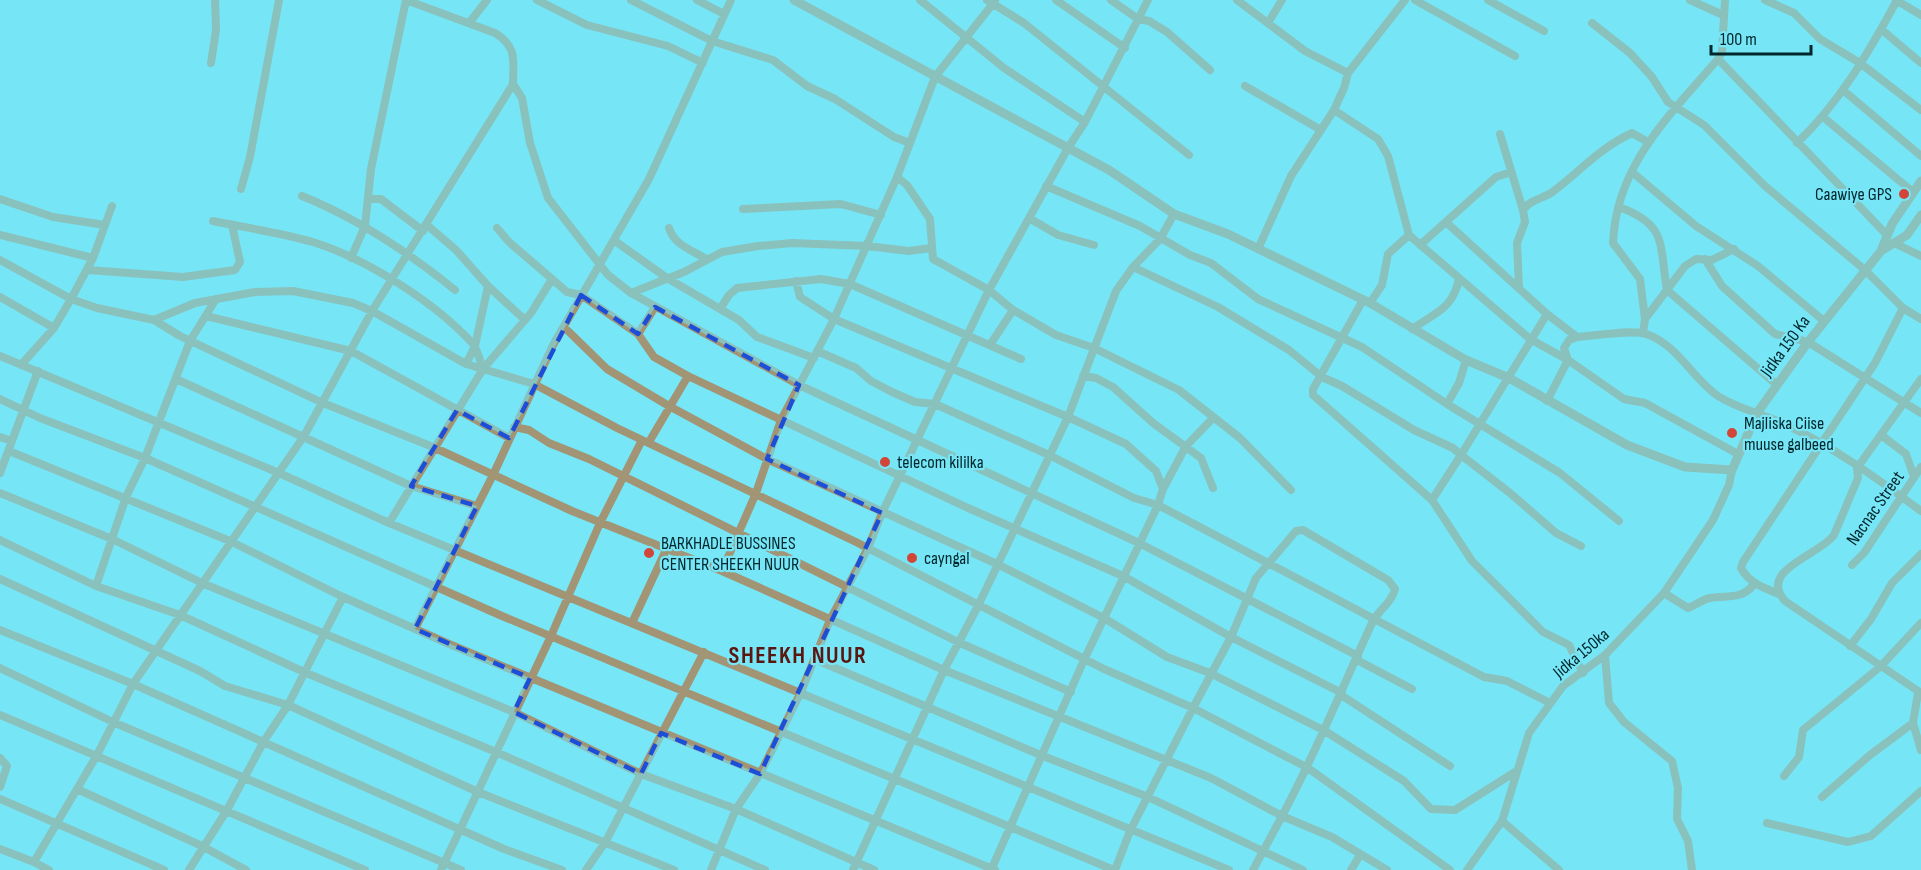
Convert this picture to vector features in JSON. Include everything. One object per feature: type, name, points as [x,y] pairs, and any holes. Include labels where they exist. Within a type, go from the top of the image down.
[{"type":"street","points":[[211,63],[216,30],[215,0]]},
{"type":"street","points":[[241,189],[250,157],[279,0]]},
{"type":"street","points":[[351,258],[365,226],[371,169],[406,0],[495,33],[507,40],[513,52],[513,84],[522,99],[530,143],[548,198],[608,275],[631,292],[799,385],[890,429],[1031,491],[1248,597],[1412,689]]},
{"type":"street","points":[[537,0],[587,25],[668,46],[703,63]]},
{"type":"street","points":[[631,0],[712,41],[773,60],[807,86],[835,99],[894,137],[910,143]]},
{"type":"street","points":[[697,0],[724,14]]},
{"type":"street","points":[[415,629],[494,473],[534,384],[581,295],[601,266],[649,179],[731,0]]},
{"type":"street","points":[[794,0],[1068,148],[1119,177],[1174,214],[1228,234],[1367,302],[1466,360],[1509,378],[1627,445],[1685,467],[1732,470]]},
{"type":"street","points":[[920,0],[1004,68],[1085,122]]},
{"type":"street","points":[[1056,0],[1125,48]]},
{"type":"street","points":[[1111,0],[1138,19],[1167,32],[1210,70]]},
{"type":"street","points":[[711,870],[736,809],[781,734],[830,620],[868,548],[882,513],[989,290],[1046,186],[1085,122],[1148,0]]},
{"type":"street","points":[[1237,0],[1305,51],[1348,73]]},
{"type":"street","points":[[1268,23],[1282,0]]},
{"type":"street","points":[[1258,249],[1291,176],[1334,110],[1348,73],[1405,0]]},
{"type":"street","points":[[1415,0],[1515,56]]},
{"type":"street","points":[[1488,0],[1545,31]]},
{"type":"street","points":[[1690,0],[1723,15]]},
{"type":"street","points":[[1643,333],[1645,319],[1637,272],[1613,243],[1618,207],[1624,184],[1648,142],[1722,52],[1725,0]]},
{"type":"street","points":[[1765,0],[1794,13],[1820,39],[1860,63],[1921,110]]},
{"type":"street","points":[[1797,143],[1823,117],[1843,90],[1896,0],[1921,15]]},
{"type":"street","points":[[469,23],[484,1]]},
{"type":"street","points":[[722,571],[756,493],[781,420],[834,319],[881,215],[935,77],[992,1],[1024,23],[1189,155]]},
{"type":"street","points":[[1592,22],[1630,53],[1652,77],[1660,93],[1704,125],[1765,186],[1865,270],[1903,308],[1921,319]]},
{"type":"street","points":[[1881,29],[1921,63]]},
{"type":"street","points":[[1718,59],[1887,235]]},
{"type":"street","points":[[34,862],[97,755],[134,684],[304,436],[372,311],[513,84]]},
{"type":"street","points":[[1245,86],[1321,130]]},
{"type":"street","points":[[1843,90],[1921,156]]},
{"type":"street","points":[[1334,110],[1378,139],[1388,156],[1409,235],[1530,339],[1568,360],[1624,399],[1644,403],[1738,454]]},
{"type":"street","points":[[1823,117],[1913,192]]},
{"type":"street","points":[[1523,210],[1527,205],[1558,188],[1613,142],[1632,133],[1648,142]]},
{"type":"street","points":[[1500,134],[1525,222],[1517,243],[1520,287]]},
{"type":"street","points":[[1420,245],[1496,177],[1511,172]]},
{"type":"street","points":[[1632,172],[1696,226],[1734,249],[1824,321]]},
{"type":"street","points":[[897,177],[907,185],[930,219],[933,259],[989,290],[1013,310],[1056,335],[1094,348],[1179,390],[1240,438],[1291,490]]},
{"type":"street","points":[[1881,251],[1887,235],[1921,181]]},
{"type":"street","points":[[1046,186],[1140,226],[1160,239],[1211,263],[1258,299],[1362,347],[1447,404],[1482,423],[1560,473],[1619,521]]},
{"type":"street","points":[[302,196],[365,226],[408,252],[455,290]]},
{"type":"street","points":[[0,199],[53,217],[105,225]]},
{"type":"street","points":[[368,199],[381,199],[456,250],[488,286],[525,320]]},
{"type":"street","points":[[743,210],[841,204],[881,215]]},
{"type":"street","points":[[21,365],[54,328],[88,270],[112,206]]},
{"type":"street","points":[[1618,207],[1648,220],[1656,230],[1661,242],[1667,290],[1777,385]]},
{"type":"street","points":[[855,866],[958,642],[978,606],[1068,417],[1116,291],[1133,267],[1160,239],[1174,214]]},
{"type":"street","points":[[1881,251],[1907,234],[1921,215]]},
{"type":"street","points":[[1029,218],[1058,235],[1094,245]]},
{"type":"street","points":[[213,221],[315,243],[351,258],[391,280],[441,315],[475,346],[483,369]]},
{"type":"street","points":[[1447,223],[1547,314],[1577,337]]},
{"type":"street","points":[[88,270],[183,277],[235,270],[240,262],[232,225]]},
{"type":"street","points":[[497,228],[509,242],[567,292],[581,295],[638,334],[654,357],[688,376],[968,508],[1123,576],[1231,637],[1342,694],[1450,766]]},
{"type":"street","points":[[669,228],[672,237],[706,259]]},
{"type":"street","points":[[0,235],[93,258]]},
{"type":"street","points":[[1409,235],[1388,254],[1382,285],[1341,338],[1322,377],[1313,389],[1313,395],[1432,500],[1472,561],[1543,633],[1569,645],[1583,673]]},
{"type":"street","points":[[615,241],[667,278],[738,320],[757,337],[856,368],[871,381],[892,392],[915,402],[935,404],[1049,455],[1134,498],[1158,505],[1485,677],[1507,681],[1550,704]]},
{"type":"street","points":[[631,292],[722,252],[758,246],[792,243],[867,246],[909,251],[931,248]]},
{"type":"street","points":[[1894,243],[1921,256]]},
{"type":"street","points":[[1645,319],[1685,266],[1696,259],[1712,260],[1734,249]]},
{"type":"street","name":"Jidka 150 Ka","points":[[1732,470],[1757,413],[1824,321],[1881,251]]},
{"type":"street","points":[[1705,259],[1722,286],[1775,334],[1808,342],[1921,413]]},
{"type":"street","points":[[0,260],[71,298],[97,308],[154,320],[190,341],[322,403],[494,473],[600,523],[722,571],[945,670],[1211,778],[1282,816],[1332,837],[1387,870]]},
{"type":"street","points":[[1133,267],[1218,307],[1288,350],[1322,377],[1342,386],[1406,426],[1453,448],[1510,492],[1556,533],[1581,546]]},
{"type":"street","points":[[1412,329],[1456,296],[1459,278]]},
{"type":"street","points":[[389,523],[433,447],[483,369],[525,320],[552,279]]},
{"type":"street","points":[[720,309],[729,295],[737,288],[821,279],[850,284],[933,323],[968,334],[1021,359]]},
{"type":"street","points":[[796,281],[800,297],[834,319],[1068,417],[1126,444],[1156,471],[1163,489]]},
{"type":"street","points":[[466,364],[475,346],[488,286]]},
{"type":"street","points":[[154,320],[195,303],[255,292],[292,291],[333,297],[372,311],[466,364],[534,384],[646,441],[868,548],[1084,660],[1193,708],[1308,768],[1450,870]]},
{"type":"street","points":[[0,297],[54,328]]},
{"type":"street","points":[[96,586],[126,497],[146,458],[190,341],[216,299]]},
{"type":"street","points":[[638,334],[655,307]]},
{"type":"street","points":[[1903,308],[1875,363],[1820,443],[1743,562],[1742,568],[1754,584],[1779,594],[1785,601],[1919,693],[1913,723],[1921,750]]},
{"type":"street","points":[[990,345],[1013,310]]},
{"type":"street","points":[[1432,500],[1482,423],[1547,314]]},
{"type":"street","points":[[206,316],[351,351],[509,438]]},
{"type":"street","points":[[564,327],[607,369],[669,406],[767,459],[997,564],[1104,618],[1167,657],[1210,674],[1326,731],[1404,781],[1431,808],[1455,810],[1515,772]]},
{"type":"street","points":[[1547,401],[1568,360],[1564,348],[1569,340],[1577,337],[1643,333],[1656,338],[1719,397],[1782,423],[1820,443],[1921,511]]},
{"type":"street","points":[[0,356],[279,473],[389,523],[1228,870]]},
{"type":"street","points":[[1447,404],[1459,383],[1466,360]]},
{"type":"street","points":[[0,472],[22,408],[38,371]]},
{"type":"street","points":[[443,866],[569,598],[600,523],[623,478],[688,376]]},
{"type":"street","points":[[1083,376],[1096,378],[1113,387],[1154,423],[1201,458],[1213,488]]},
{"type":"street","points":[[176,379],[411,486],[477,506]]},
{"type":"street","points":[[1779,594],[1778,581],[1782,572],[1829,543],[1858,478],[1857,468],[1921,379]]},
{"type":"street","points":[[0,399],[146,458],[255,508],[551,636],[685,690],[781,734],[896,778],[1114,870],[1130,831],[1231,637],[1256,579],[1271,564],[1292,534],[1303,530],[1393,585],[1394,595],[1373,620],[1326,731],[1253,870]]},
{"type":"street","points":[[9,451],[126,497],[230,542],[343,597],[661,734],[877,819],[992,870],[1084,660],[1158,505],[1163,489],[1186,446],[1213,418]]},
{"type":"street","points":[[514,427],[529,430],[623,478],[740,532],[958,642],[1071,692]]},
{"type":"street","points":[[1881,435],[1906,454],[1914,477]]},
{"type":"street","points":[[0,437],[12,441]]},
{"type":"street","name":"Nacnac Street","points":[[1852,565],[1864,553],[1921,467]]},
{"type":"street","name":"Jidka 150ka","points":[[1467,870],[1502,821],[1515,772],[1529,733],[1563,686],[1605,655],[1664,593],[1713,520],[1732,470]]},
{"type":"street","points":[[0,493],[112,539],[202,583],[514,712],[641,774],[736,809],[855,866],[874,870]]},
{"type":"street","points":[[0,540],[96,586],[180,615],[304,672],[496,752],[765,870]]},
{"type":"street","points":[[632,623],[666,550]]},
{"type":"street","points":[[1850,646],[1871,619],[1892,583],[1921,554]]},
{"type":"street","points":[[0,579],[200,671],[225,686],[288,705],[478,792],[606,841],[674,870]]},
{"type":"street","points":[[1664,593],[1688,608],[1708,598],[1736,597],[1748,592],[1754,584]]},
{"type":"street","points":[[189,870],[202,846],[227,810],[264,741],[288,705],[343,597]]},
{"type":"street","points":[[1784,776],[1799,757],[1803,730],[1880,667],[1921,622]]},
{"type":"street","points":[[0,630],[134,684],[460,830],[562,870]]},
{"type":"street","points":[[586,870],[606,841],[704,652]]},
{"type":"street","points":[[1605,655],[1609,703],[1624,723],[1672,761],[1678,788],[1677,819],[1688,841],[1692,870]]},
{"type":"street","points":[[814,659],[1043,756],[1148,797],[1303,870]]},
{"type":"street","points":[[0,668],[113,722],[244,777],[443,866],[461,870]]},
{"type":"street","points":[[0,715],[364,870]]},
{"type":"street","points":[[1822,797],[1870,755],[1913,723]]},
{"type":"street","points":[[0,758],[7,766],[0,787]]},
{"type":"street","points":[[77,789],[202,846],[246,870]]},
{"type":"street","points":[[1767,823],[1848,842],[1871,836],[1921,791]]},
{"type":"street","points":[[0,799],[164,870]]},
{"type":"street","points":[[1502,821],[1559,870]]},
{"type":"street","points":[[0,849],[49,870]]},
{"type":"street","points":[[1351,870],[1360,855]]},
{"type":"highlighted area","points":[[581,295],[638,334],[655,307],[799,385],[767,459],[882,513],[760,774],[661,733],[641,774],[514,712],[530,678],[415,629],[477,506],[411,486],[457,410],[509,438]]},
{"type":"place","name":"Caawiye GPS","points":[[1904,194]]},
{"type":"place","name":"Majliska Ciise muuse galbeed","points":[[1732,433]]},
{"type":"place","name":"telecom kililka","points":[[885,462]]},
{"type":"place","name":"BARKHADLE BUSSINES CENTER SHEEKH NUUR","points":[[649,553]]},
{"type":"place","name":"cayngal","points":[[912,558]]},
{"type":"district","name":"SHEEKH NUUR","points":[[798,655]]}]
